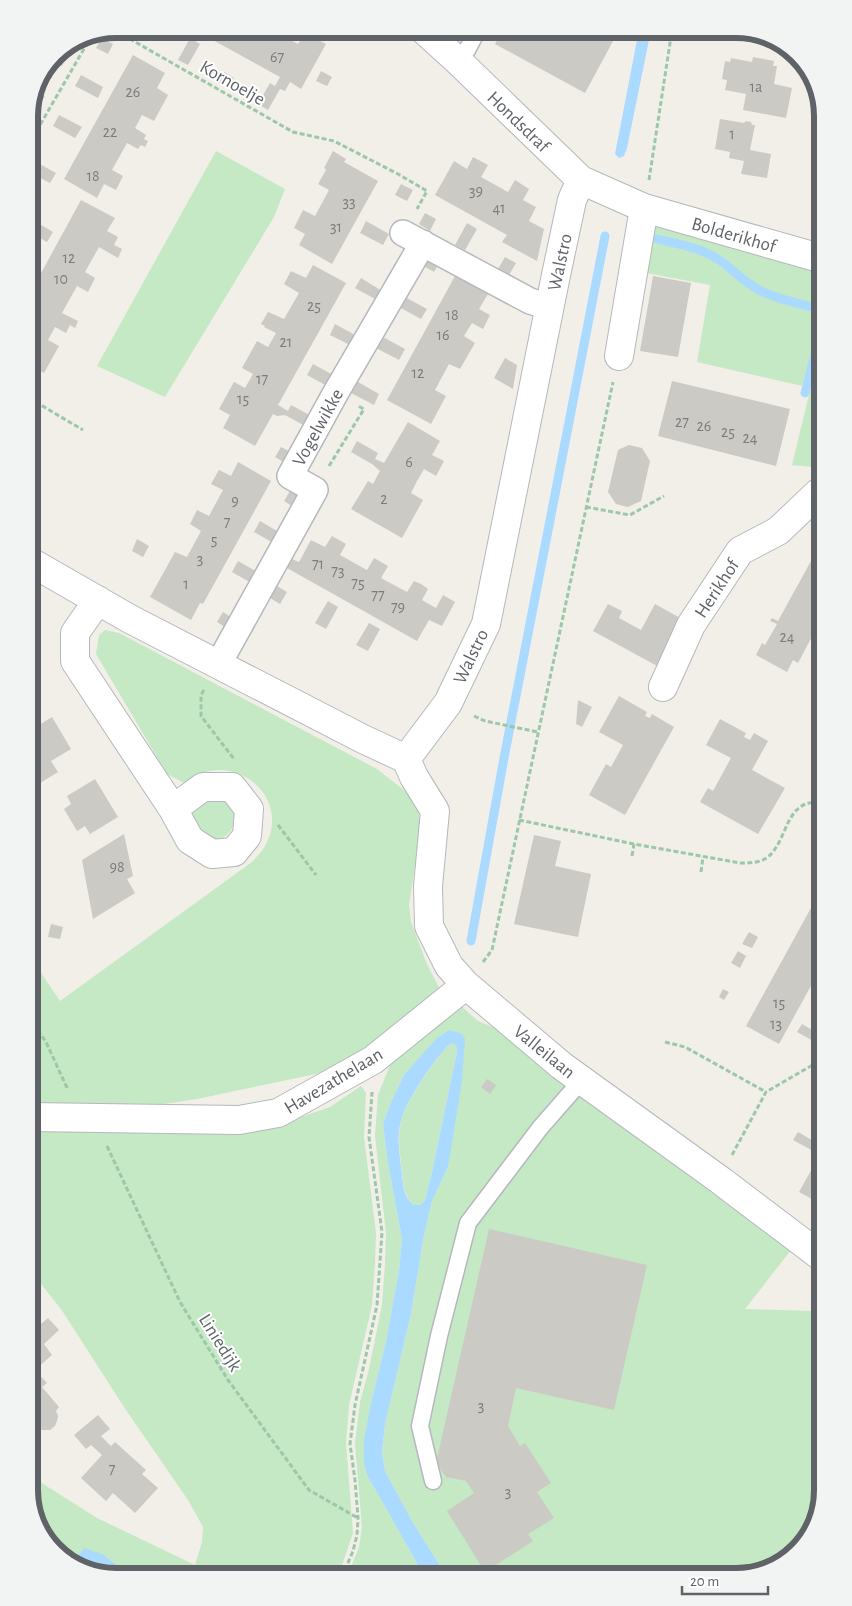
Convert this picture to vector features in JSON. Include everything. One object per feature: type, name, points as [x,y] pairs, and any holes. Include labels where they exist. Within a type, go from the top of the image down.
[{"type":"street","name":"Hondsdraf","points":[[432,38],[458,60],[576,190]]},
{"type":"street","name":"Bolderikhof","points":[[576,190],[814,256]]},
{"type":"street","name":"Walstro","points":[[406,759],[448,703],[486,624],[549,307],[576,190]]},
{"type":"street","points":[[619,356],[644,208]]},
{"type":"street","points":[[413,238],[530,301],[549,307]]},
{"type":"street","name":"Vogelwikke","points":[[224,654],[315,490],[290,476],[335,394],[413,238]]},
{"type":"street","name":"Herikhof","points":[[664,687],[691,625],[740,551],[778,531],[814,497]]},
{"type":"street","points":[[38,566],[130,619],[363,739],[406,759]]},
{"type":"street","points":[[98,600],[75,633],[75,661],[173,809]]},
{"type":"street","name":"Valleilaan","points":[[406,759],[434,812],[428,886],[429,926],[449,966],[466,985],[581,1080],[720,1180],[814,1251]]},
{"type":"street","name":"Havezathelaan","points":[[37,1117],[229,1120],[278,1113],[373,1060],[466,985]]},
{"type":"lane","points":[[458,60],[467,50],[473,38]]},
{"type":"lane","points":[[433,1481],[420,1426],[439,1336],[468,1223],[540,1128],[581,1080]]},
{"type":"path","name":"Kornoelje","points":[[127,37],[293,132],[334,141],[427,191],[413,238]]},
{"type":"path","points":[[644,208],[671,38]]},
{"type":"path","points":[[38,128],[88,42]]},
{"type":"path","points":[[466,985],[492,950],[619,356]]},
{"type":"path","points":[[38,403],[83,430]]},
{"type":"path","points":[[586,507],[630,516],[664,496]]},
{"type":"path","points":[[485,721],[538,732]]},
{"type":"path","points":[[520,820],[634,844],[751,864],[762,861],[770,856],[798,808],[814,804]]},
{"type":"path","points":[[632,856],[634,844]]},
{"type":"path","points":[[701,872],[703,857]]},
{"type":"path","points":[[37,1030],[46,1042],[70,1093]]},
{"type":"path","points":[[665,1042],[685,1047],[766,1092]]},
{"type":"path","points":[[346,1568],[355,1545],[358,1518],[350,1444],[355,1405],[377,1305],[382,1232],[369,1137],[373,1060]]},
{"type":"path","points":[[720,1180],[766,1092],[814,1064]]},
{"type":"path","name":"Liniedijk","points":[[107,1145],[180,1302],[228,1380],[309,1490],[358,1518]]},
{"type":"green space","points":[[216,151],[285,189],[274,217],[165,397],[97,366]]},
{"type":"green space","points":[[652,224],[814,271],[814,304],[790,298],[762,288],[744,277],[721,257],[709,251],[650,234]]},
{"type":"green space","points":[[650,241],[697,253],[713,261],[754,291],[814,313],[814,347],[802,386],[697,362],[710,285],[646,273]]},
{"type":"green space","points":[[814,374],[814,466],[813,467],[792,465]]},
{"type":"green space","points":[[105,630],[119,633],[377,769],[409,794],[418,810],[421,825],[409,905],[411,922],[426,962],[442,994],[391,1039],[325,1072],[197,1099],[137,1108],[37,1105],[37,967],[60,1001],[252,862],[265,847],[272,826],[271,809],[264,793],[252,781],[237,773],[220,770],[202,773],[184,783],[167,774],[96,654],[99,635]]},
{"type":"green space","points":[[202,798],[226,800],[233,808],[235,813],[234,824],[228,834],[222,838],[209,840],[191,821],[193,808]]},
{"type":"green space","points":[[461,1006],[478,1021],[495,1028],[559,1082],[791,1250],[745,1309],[814,1310],[814,1501],[810,1516],[801,1534],[795,1542],[776,1558],[767,1563],[752,1567],[737,1568],[441,1568],[412,1521],[385,1471],[382,1453],[385,1424],[411,1314],[424,1235],[432,1201],[448,1167],[462,1034],[404,1075],[383,1124],[402,1239],[399,1271],[386,1342],[371,1403],[367,1475],[417,1563],[417,1568],[351,1568],[359,1547],[362,1527],[355,1443],[360,1402],[382,1305],[385,1264],[386,1233],[375,1136],[378,1095],[390,1065],[429,1018]]},
{"type":"green space","points":[[451,1043],[456,1045],[457,1052],[432,1172],[425,1200],[420,1205],[414,1205],[410,1202],[404,1186],[399,1146],[401,1121],[422,1080]]},
{"type":"green space","points":[[361,1086],[366,1093],[364,1137],[376,1233],[372,1305],[349,1405],[346,1443],[353,1533],[341,1568],[121,1568],[104,1555],[81,1560],[72,1555],[57,1542],[43,1521],[39,1506],[37,1480],[97,1518],[195,1565],[202,1542],[203,1527],[188,1500],[126,1410],[61,1309],[37,1279],[37,1129],[159,1134],[278,1125],[330,1107]]},
{"type":"water","points":[[637,38],[649,38],[627,148],[624,156],[619,158],[615,154]]},
{"type":"water","points":[[450,1030],[462,1034],[465,1039],[462,1081],[448,1167],[432,1201],[424,1235],[411,1314],[385,1424],[382,1453],[385,1471],[412,1521],[441,1568],[417,1568],[417,1563],[367,1475],[364,1462],[364,1441],[386,1342],[399,1271],[402,1239],[383,1124],[404,1075],[437,1038]],"holes":[[[451,1043],[456,1045],[457,1052],[425,1200],[420,1205],[414,1205],[406,1195],[404,1188],[399,1154],[401,1121],[415,1091],[445,1049]]]},
{"type":"water","points":[[84,1548],[104,1555],[121,1568],[100,1567],[77,1558]]},
{"type":"building","points":[[208,37],[286,37],[298,44],[302,37],[313,37],[326,44],[301,89],[290,82],[285,91],[280,89],[268,110],[258,104],[270,83],[275,86],[280,77]]},
{"type":"building","points":[[190,38],[200,44],[188,65],[178,60]]},
{"type":"building","points":[[498,38],[615,38],[585,93],[495,44]]},
{"type":"building","points":[[102,39],[113,44],[108,54],[96,48]]},
{"type":"building","points":[[67,55],[68,55],[62,66],[58,64]]},
{"type":"building","points":[[133,55],[165,73],[157,88],[168,95],[154,121],[142,115],[135,128],[146,135],[144,139],[148,141],[145,147],[141,145],[138,149],[127,143],[112,170],[123,176],[116,190],[104,184],[97,198],[64,179]]},
{"type":"building","points":[[753,57],[774,61],[773,66],[777,66],[774,84],[792,88],[786,118],[743,110],[746,94],[725,90],[727,80],[722,79],[725,61],[730,62],[731,58],[752,62]]},
{"type":"building","points":[[321,71],[332,77],[327,86],[316,81]]},
{"type":"building","points":[[224,72],[234,78],[229,88],[218,82]]},
{"type":"building","points":[[81,75],[103,87],[98,98],[75,86]]},
{"type":"building","points":[[41,94],[45,96],[38,107]]},
{"type":"building","points":[[59,115],[82,127],[75,138],[53,126]]},
{"type":"building","points":[[720,119],[744,123],[746,121],[755,125],[750,150],[771,154],[767,178],[741,174],[744,161],[729,158],[730,152],[715,149]]},
{"type":"building","points":[[333,151],[346,159],[344,162],[378,181],[332,264],[299,245],[305,234],[294,228],[303,210],[315,216],[329,190],[318,184]]},
{"type":"building","points":[[473,157],[488,165],[481,177],[508,192],[515,180],[529,189],[523,200],[536,207],[529,221],[544,229],[537,261],[502,242],[507,235],[435,195],[454,161],[467,169]]},
{"type":"building","points":[[38,163],[56,173],[50,183],[38,177]]},
{"type":"building","points":[[401,184],[413,190],[407,201],[395,195]]},
{"type":"building","points":[[81,200],[115,218],[107,231],[118,237],[114,245],[122,249],[118,258],[99,247],[85,272],[95,278],[88,292],[77,286],[62,313],[78,321],[75,328],[70,325],[66,333],[55,327],[48,340],[59,346],[44,373],[38,370],[38,279]]},
{"type":"building","points":[[425,213],[436,219],[430,231],[419,224]]},
{"type":"building","points":[[366,221],[389,234],[383,245],[360,233]]},
{"type":"building","points":[[38,223],[53,232],[47,242],[38,237]]},
{"type":"building","points":[[467,223],[477,229],[465,250],[455,245]]},
{"type":"building","points":[[428,255],[440,261],[434,272],[422,265]]},
{"type":"building","points":[[505,257],[516,263],[509,275],[498,269]]},
{"type":"building","points":[[313,265],[346,283],[278,405],[288,411],[291,405],[313,417],[307,427],[285,415],[277,416],[273,414],[255,446],[223,428],[230,415],[219,409],[234,382],[245,388],[253,374],[242,368],[257,341],[268,347],[276,333],[261,324],[268,312],[284,319],[299,293],[284,284],[291,271],[306,278]]},
{"type":"building","points":[[455,276],[488,294],[479,309],[490,315],[483,329],[472,323],[464,336],[475,343],[460,369],[449,364],[435,390],[446,396],[431,424],[387,400]]},
{"type":"building","points":[[653,276],[691,283],[678,357],[640,351]]},
{"type":"building","points":[[361,278],[382,291],[377,300],[355,288]]},
{"type":"building","points":[[405,297],[427,309],[421,319],[399,307]]},
{"type":"building","points":[[335,324],[357,336],[352,346],[330,335]]},
{"type":"building","points":[[383,337],[405,349],[399,360],[376,348]]},
{"type":"building","points":[[505,358],[517,365],[513,389],[494,378]]},
{"type":"building","points":[[313,364],[335,376],[329,387],[307,375]]},
{"type":"building","points":[[672,381],[790,409],[776,466],[658,436]]},
{"type":"building","points":[[358,382],[379,394],[374,405],[351,393]]},
{"type":"building","points":[[408,422],[440,441],[432,455],[444,461],[436,476],[424,469],[417,481],[411,493],[423,500],[402,538],[351,509],[368,481],[373,484],[380,471],[351,452],[357,441],[378,453],[375,459],[384,463]]},
{"type":"building","points":[[629,445],[642,448],[650,461],[641,501],[628,507],[616,504],[608,492],[618,450]]},
{"type":"building","points":[[281,447],[293,453],[287,464],[275,457]]},
{"type":"building","points":[[238,462],[271,481],[203,604],[200,603],[191,620],[150,597],[175,552],[187,557],[201,531],[190,524],[197,510],[209,516],[223,490],[211,484],[219,470],[231,476]]},
{"type":"building","points":[[290,491],[302,497],[295,508],[284,501]]},
{"type":"building","points":[[260,521],[282,534],[275,544],[254,532]]},
{"type":"building","points":[[332,536],[346,544],[340,555],[367,570],[374,558],[388,566],[381,578],[407,592],[414,581],[421,584],[428,589],[422,600],[436,608],[443,595],[455,602],[442,626],[429,620],[417,641],[287,568],[292,559],[299,562],[311,540],[325,547]]},
{"type":"building","points":[[137,539],[149,546],[143,557],[132,551]]},
{"type":"building","points":[[814,555],[814,633],[798,663],[793,660],[787,672],[756,655],[762,643],[765,645],[777,624],[770,621],[772,618],[778,621]]},
{"type":"building","points":[[238,561],[259,573],[253,584],[232,572]]},
{"type":"building","points":[[277,586],[287,592],[280,604],[270,598]]},
{"type":"building","points":[[328,601],[338,607],[326,629],[315,623]]},
{"type":"building","points":[[608,604],[622,611],[619,618],[641,630],[655,604],[682,619],[659,667],[593,631]]},
{"type":"building","points":[[223,612],[234,619],[228,629],[217,622]]},
{"type":"building","points":[[369,623],[380,629],[368,651],[356,645]]},
{"type":"building","points":[[619,696],[647,712],[645,716],[650,718],[652,714],[674,727],[625,815],[589,795],[606,764],[611,767],[623,745],[599,732]]},
{"type":"building","points":[[578,700],[592,707],[582,727],[576,724]]},
{"type":"building","points":[[52,717],[71,749],[51,761],[58,772],[38,785],[38,726]]},
{"type":"building","points":[[720,719],[746,733],[744,737],[750,740],[754,733],[768,741],[752,770],[785,788],[758,834],[700,802],[708,788],[713,791],[731,758],[706,745]]},
{"type":"building","points":[[95,779],[118,817],[90,834],[85,826],[77,831],[64,809],[71,804],[67,796]]},
{"type":"building","points":[[124,834],[133,876],[127,879],[135,893],[93,919],[82,860]]},
{"type":"building","points":[[534,835],[561,841],[555,866],[591,874],[578,937],[514,924]]},
{"type":"building","points":[[814,902],[814,980],[779,1044],[746,1026]]},
{"type":"building","points":[[51,924],[63,927],[60,939],[48,937]]},
{"type":"building","points":[[749,932],[758,937],[752,948],[742,944]]},
{"type":"building","points":[[738,951],[746,956],[740,968],[731,963]]},
{"type":"building","points":[[723,989],[729,992],[724,1000],[719,997]]},
{"type":"building","points":[[802,1024],[814,1031],[814,1041],[797,1032]]},
{"type":"building","points":[[487,1079],[496,1085],[490,1094],[481,1087]]},
{"type":"building","points":[[798,1132],[814,1141],[814,1149],[813,1151],[793,1140]]},
{"type":"building","points":[[814,1165],[814,1200],[799,1192]]},
{"type":"building","points":[[489,1229],[647,1265],[614,1410],[516,1388],[508,1426],[520,1446],[525,1443],[551,1483],[537,1492],[554,1518],[528,1534],[533,1541],[491,1568],[483,1568],[447,1511],[474,1493],[466,1481],[446,1477],[436,1463]]},
{"type":"building","points":[[48,1318],[59,1330],[44,1344],[52,1355],[37,1368],[37,1327]]},
{"type":"building","points":[[37,1372],[47,1383],[42,1387],[59,1407],[56,1411],[58,1416],[55,1426],[50,1430],[42,1430],[37,1427]]},
{"type":"building","points":[[98,1415],[110,1429],[101,1436],[111,1446],[115,1442],[146,1470],[142,1474],[158,1488],[135,1513],[113,1493],[106,1501],[81,1478],[102,1455],[91,1445],[86,1449],[74,1435]]},
{"type":"waterway","points":[[471,941],[504,758],[605,236]]},
{"type":"waterway","points":[[657,239],[687,246],[709,254],[759,290],[780,299],[814,308]]},
{"type":"waterway","points":[[805,393],[814,358]]}]
